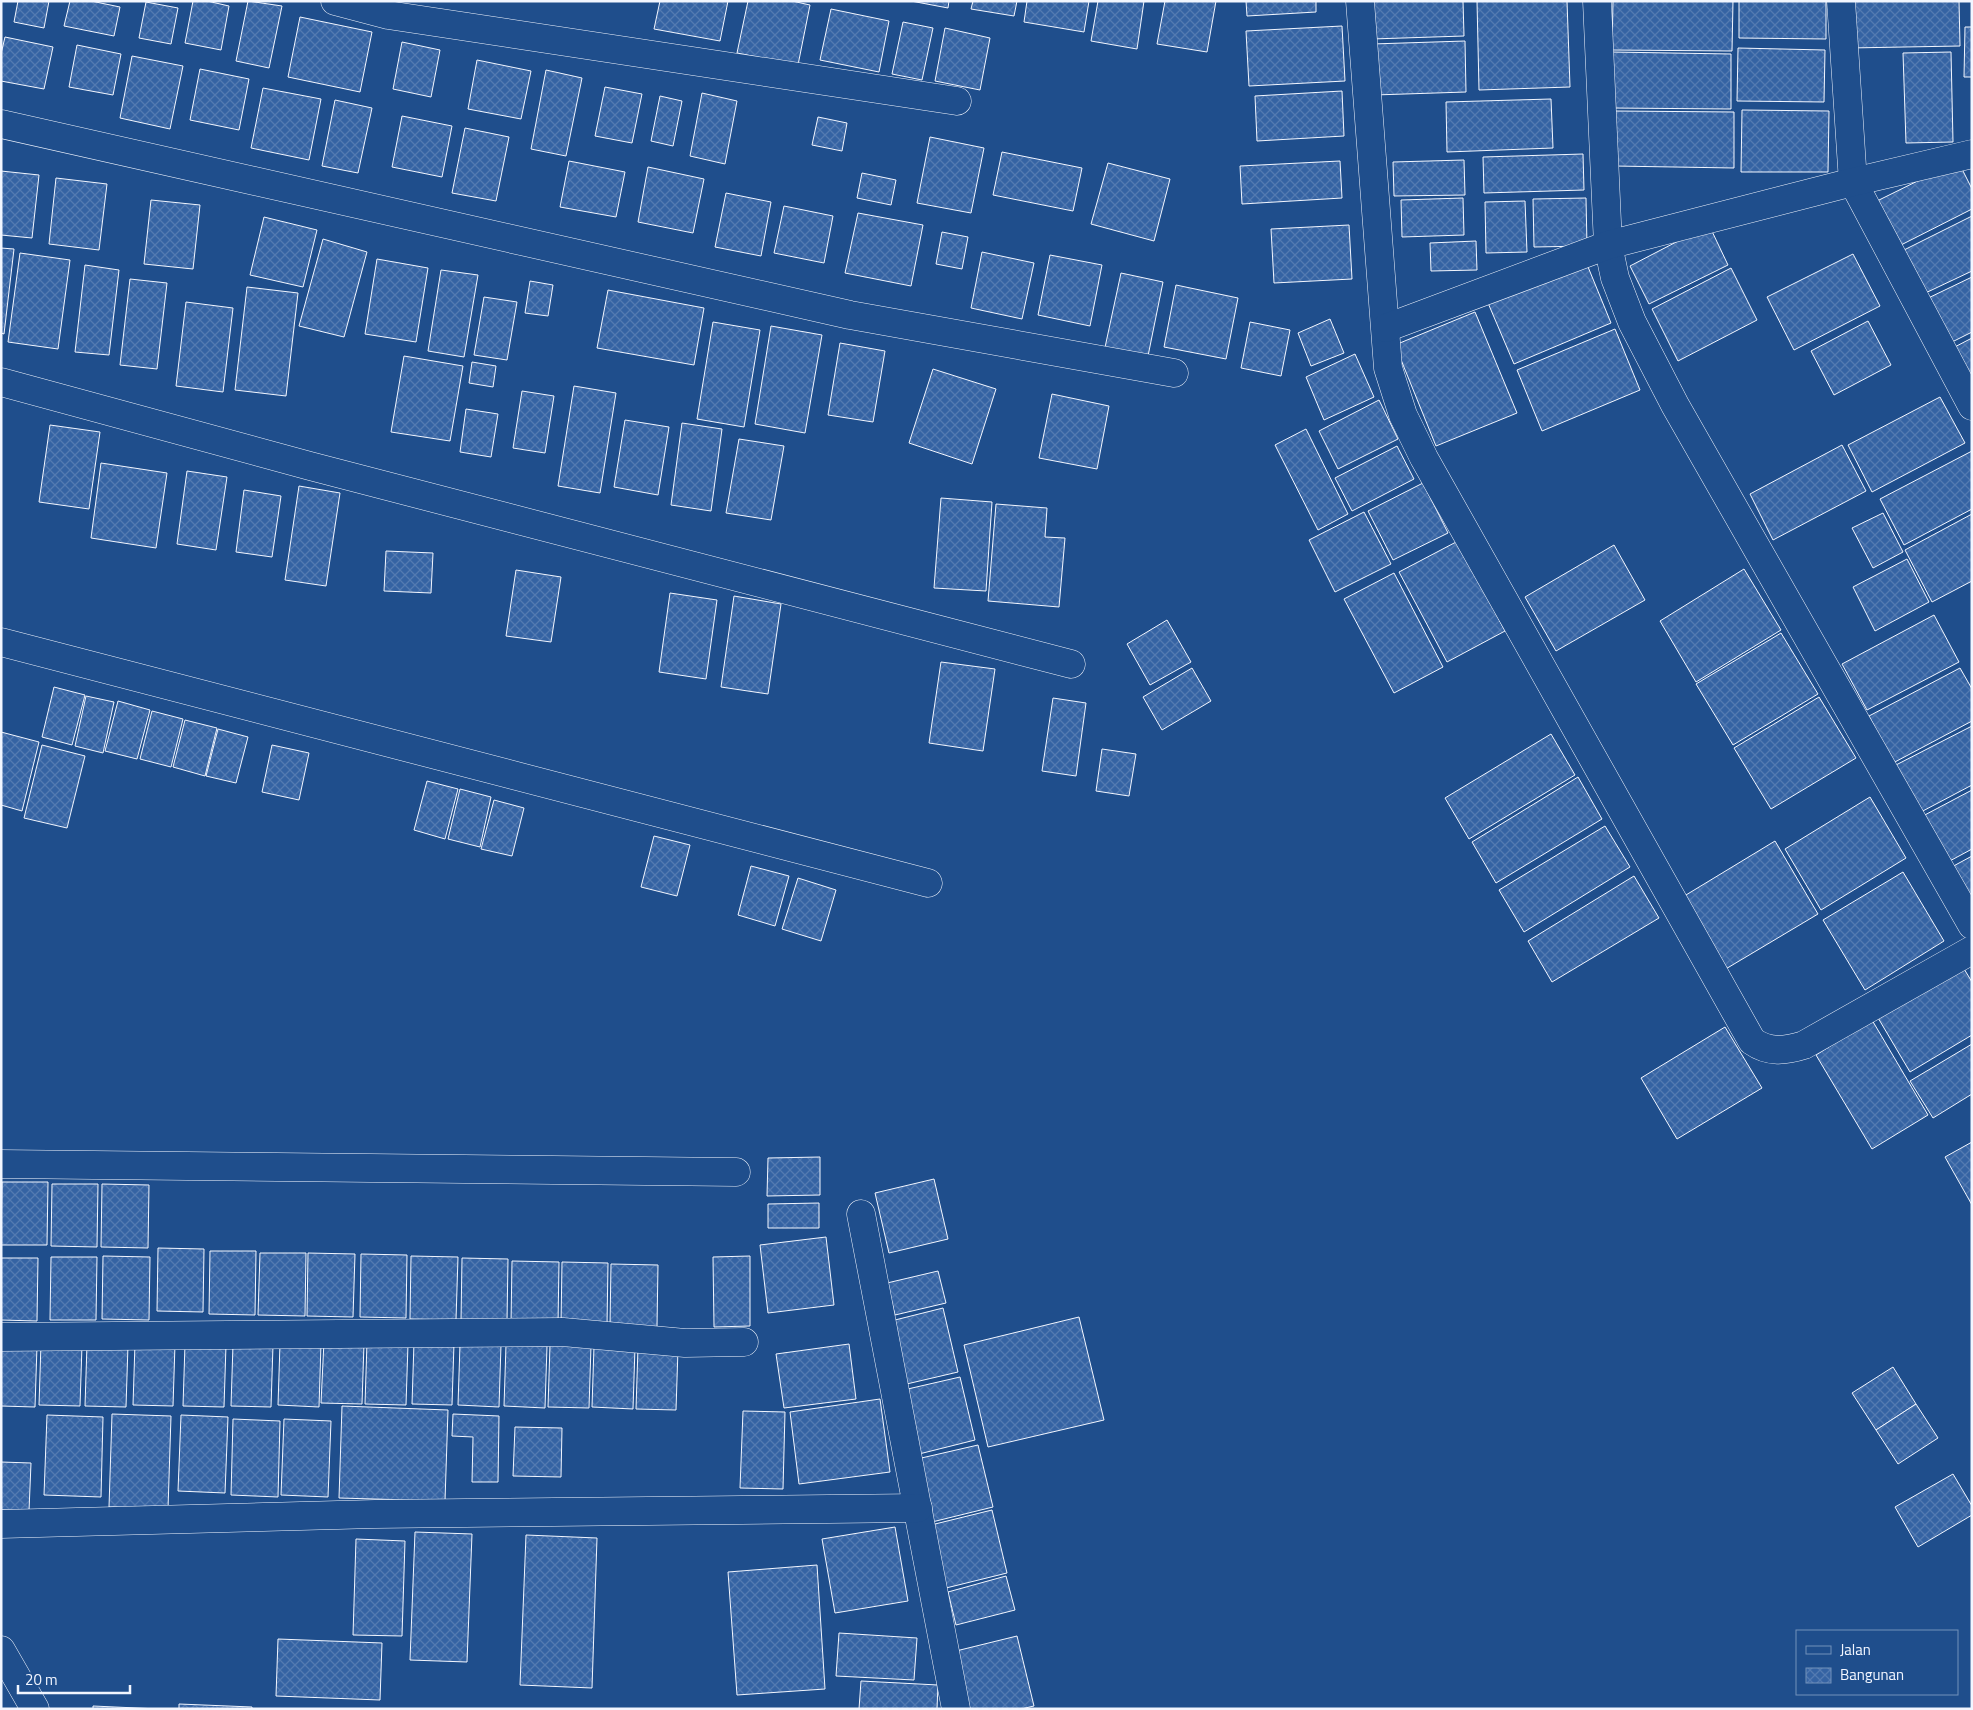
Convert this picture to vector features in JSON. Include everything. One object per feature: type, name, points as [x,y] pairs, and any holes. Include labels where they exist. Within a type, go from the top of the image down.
[{"type":"street","points":[[335,1],[388,15],[958,102]]},
{"type":"street","points":[[1360,1],[1388,368],[1403,415],[1424,458],[1752,1041],[1762,1048],[1772,1050],[1788,1050],[1804,1046],[1972,950]]},
{"type":"street","points":[[1598,1],[1608,245],[1615,278],[1632,322],[1675,405],[1972,925]]},
{"type":"street","points":[[1841,1],[1853,182],[1972,406]]},
{"type":"street","points":[[1,124],[850,315],[1174,373]]},
{"type":"street","points":[[1386,328],[1608,245],[1853,182],[1972,154]]},
{"type":"street","points":[[1,382],[310,466],[1070,664]]},
{"type":"street","points":[[1,642],[928,883]]},
{"type":"street","points":[[1,1164],[736,1172]]},
{"type":"street","points":[[861,1214],[956,1709]]},
{"type":"street","points":[[1,1337],[563,1332],[685,1343],[744,1342]]},
{"type":"street","points":[[1,1524],[375,1514],[918,1508]]},
{"type":"street","points":[[1,1650],[35,1709]]},
{"type":"building","points":[[18,1],[49,1],[44,28],[14,22]]},
{"type":"building","points":[[70,1],[91,1],[120,7],[114,36],[64,26]]},
{"type":"building","points":[[193,1],[207,1],[229,6],[221,50],[185,43]]},
{"type":"building","points":[[248,1],[282,6],[269,68],[236,61]]},
{"type":"building","points":[[660,1],[728,1],[720,41],[654,29]]},
{"type":"building","points":[[748,1],[792,1],[810,5],[798,65],[737,53]]},
{"type":"building","points":[[911,1],[949,1],[948,8]]},
{"type":"building","points":[[973,1],[1017,1],[1014,16],[971,9]]},
{"type":"building","points":[[1027,1],[1089,1],[1084,32],[1024,22]]},
{"type":"building","points":[[1098,1],[1144,1],[1137,49],[1091,41]]},
{"type":"building","points":[[1165,1],[1216,1],[1207,52],[1157,44]]},
{"type":"building","points":[[1246,1],[1316,1],[1316,12],[1247,16]]},
{"type":"building","points":[[1371,1],[1463,1],[1464,36],[1372,39]]},
{"type":"building","points":[[1477,1],[1567,1],[1570,87],[1479,90]]},
{"type":"building","points":[[1613,1],[1733,1],[1732,51],[1612,50]]},
{"type":"building","points":[[1739,1],[1826,1],[1826,39],[1739,38]]},
{"type":"building","points":[[1848,1],[1959,1],[1960,46],[1849,48]]},
{"type":"building","points":[[146,2],[178,8],[171,44],[139,38]]},
{"type":"building","points":[[831,9],[889,21],[879,72],[820,60]]},
{"type":"building","points":[[300,17],[372,32],[360,92],[288,77]]},
{"type":"building","points":[[903,22],[933,28],[922,80],[892,74]]},
{"type":"building","points":[[1342,26],[1345,81],[1249,86],[1246,31]]},
{"type":"building","points":[[1965,27],[1972,27],[1972,77],[1964,77]]},
{"type":"building","points":[[945,28],[990,38],[980,90],[935,81]]},
{"type":"building","points":[[5,37],[53,47],[44,89],[1,81],[1,54]]},
{"type":"building","points":[[1465,41],[1466,92],[1374,95],[1372,44]]},
{"type":"building","points":[[402,42],[440,50],[431,97],[393,89]]},
{"type":"building","points":[[77,45],[121,54],[113,95],[69,87]]},
{"type":"building","points":[[1738,48],[1825,50],[1824,102],[1737,101]]},
{"type":"building","points":[[1611,52],[1731,54],[1731,109],[1611,108]]},
{"type":"building","points":[[1951,52],[1953,142],[1906,143],[1903,53]]},
{"type":"building","points":[[132,56],[183,66],[170,129],[120,118]]},
{"type":"building","points":[[477,60],[531,71],[521,119],[468,109]]},
{"type":"building","points":[[200,69],[249,79],[239,130],[190,120]]},
{"type":"building","points":[[546,70],[582,78],[566,156],[531,149]]},
{"type":"building","points":[[605,87],[642,94],[632,143],[595,136]]},
{"type":"building","points":[[263,88],[321,99],[309,160],[251,148]]},
{"type":"building","points":[[1342,91],[1344,136],[1257,141],[1255,96]]},
{"type":"building","points":[[702,93],[737,101],[725,164],[690,156]]},
{"type":"building","points":[[660,96],[682,101],[673,146],[651,141]]},
{"type":"building","points":[[1551,99],[1553,148],[1447,152],[1446,102]]},
{"type":"building","points":[[335,100],[372,108],[358,173],[322,166]]},
{"type":"building","points":[[1742,110],[1829,111],[1828,172],[1741,172]]},
{"type":"building","points":[[1614,111],[1734,112],[1734,168],[1614,166]]},
{"type":"building","points":[[402,116],[452,126],[442,177],[392,167]]},
{"type":"building","points":[[818,117],[847,123],[842,151],[812,145]]},
{"type":"building","points":[[465,128],[509,137],[496,201],[452,193]]},
{"type":"building","points":[[930,137],[984,148],[971,213],[917,203]]},
{"type":"building","points":[[1002,152],[1082,168],[1073,211],[993,195]]},
{"type":"building","points":[[1583,154],[1584,190],[1484,193],[1483,157]]},
{"type":"building","points":[[1464,160],[1465,195],[1394,196],[1393,162]]},
{"type":"building","points":[[569,161],[625,172],[616,217],[560,207]]},
{"type":"building","points":[[1340,161],[1342,198],[1242,204],[1240,166]]},
{"type":"building","points":[[1958,161],[1972,189],[1972,209],[1895,248],[1873,203]]},
{"type":"building","points":[[1108,163],[1170,179],[1154,241],[1091,224]]},
{"type":"building","points":[[648,167],[704,179],[693,233],[638,222]]},
{"type":"building","points":[[1,171],[39,175],[32,238],[1,235]]},
{"type":"building","points":[[862,173],[896,180],[891,205],[857,198]]},
{"type":"building","points":[[56,178],[107,184],[99,250],[49,244]]},
{"type":"building","points":[[726,193],[771,202],[761,256],[715,247]]},
{"type":"building","points":[[1463,198],[1464,235],[1402,237],[1401,200]]},
{"type":"building","points":[[1586,198],[1587,246],[1534,247],[1533,199]]},
{"type":"building","points":[[151,200],[200,205],[193,269],[144,264]]},
{"type":"building","points":[[1525,201],[1527,252],[1486,253],[1485,202]]},
{"type":"building","points":[[784,206],[833,216],[824,263],[774,253]]},
{"type":"building","points":[[858,213],[923,225],[911,286],[845,273]]},
{"type":"building","points":[[1972,216],[1972,271],[1919,296],[1898,253]]},
{"type":"building","points":[[264,217],[317,230],[303,287],[250,275]]},
{"type":"building","points":[[1349,225],[1352,279],[1274,283],[1271,229]]},
{"type":"building","points":[[1709,225],[1728,265],[1649,304],[1630,266]]},
{"type":"building","points":[[942,232],[968,237],[962,269],[936,264]]},
{"type":"building","points":[[323,239],[367,252],[344,337],[299,326]]},
{"type":"building","points":[[1476,241],[1477,270],[1431,271],[1430,243]]},
{"type":"building","points":[[1,248],[14,249],[4,334],[1,333]]},
{"type":"building","points":[[982,252],[1034,263],[1022,319],[971,308]]},
{"type":"building","points":[[20,253],[70,260],[58,349],[8,342]]},
{"type":"building","points":[[1853,254],[1880,306],[1794,350],[1767,297]]},
{"type":"building","points":[[1050,255],[1102,265],[1090,326],[1038,315]]},
{"type":"building","points":[[377,259],[428,268],[416,342],[365,334]]},
{"type":"building","points":[[1586,262],[1611,323],[1514,364],[1488,303]]},
{"type":"building","points":[[85,265],[119,270],[109,355],[75,352]]},
{"type":"building","points":[[1731,268],[1757,320],[1678,361],[1652,309]]},
{"type":"building","points":[[441,270],[478,275],[464,357],[428,351]]},
{"type":"building","points":[[1121,273],[1163,282],[1147,361],[1104,352]]},
{"type":"building","points":[[1972,277],[1972,332],[1944,346],[1922,301]]},
{"type":"building","points":[[130,279],[167,283],[157,369],[120,365]]},
{"type":"building","points":[[530,281],[553,285],[548,316],[525,313]]},
{"type":"building","points":[[1176,285],[1238,298],[1226,359],[1164,347]]},
{"type":"building","points":[[247,287],[298,293],[286,396],[235,390]]},
{"type":"building","points":[[608,290],[704,308],[694,365],[597,348]]},
{"type":"building","points":[[484,297],[517,302],[507,360],[474,355]]},
{"type":"building","points":[[186,302],[233,308],[223,392],[176,386]]},
{"type":"building","points":[[1475,312],[1517,413],[1436,446],[1395,345]]},
{"type":"building","points":[[1330,319],[1344,353],[1311,366],[1298,333]]},
{"type":"building","points":[[1868,321],[1891,365],[1834,395],[1811,351]]},
{"type":"building","points":[[713,322],[760,330],[744,427],[697,419]]},
{"type":"building","points":[[1250,322],[1290,330],[1281,376],[1241,368]]},
{"type":"building","points":[[771,326],[822,335],[805,433],[755,424]]},
{"type":"building","points":[[1615,329],[1640,390],[1542,431],[1517,370]]},
{"type":"building","points":[[1972,338],[1972,393],[1947,351]]},
{"type":"building","points":[[840,343],[885,351],[873,422],[828,415]]},
{"type":"building","points":[[1355,354],[1374,397],[1324,420],[1306,377]]},
{"type":"building","points":[[404,356],[463,366],[450,441],[391,432]]},
{"type":"building","points":[[472,362],[496,366],[493,387],[469,383]]},
{"type":"building","points":[[933,369],[996,389],[972,464],[909,443]]},
{"type":"building","points":[[574,386],[616,393],[600,493],[558,486]]},
{"type":"building","points":[[522,391],[554,396],[545,453],[513,448]]},
{"type":"building","points":[[1052,394],[1109,406],[1097,469],[1039,458]]},
{"type":"building","points":[[1940,397],[1965,443],[1872,492],[1848,445]]},
{"type":"building","points":[[1379,400],[1398,439],[1338,469],[1319,431]]},
{"type":"building","points":[[466,409],[498,414],[491,457],[460,452]]},
{"type":"building","points":[[625,420],[669,427],[658,495],[614,487]]},
{"type":"building","points":[[682,423],[722,429],[711,511],[671,505]]},
{"type":"building","points":[[50,425],[100,432],[89,509],[39,502]]},
{"type":"building","points":[[1306,429],[1348,514],[1318,530],[1275,445]]},
{"type":"building","points":[[739,439],[784,446],[771,520],[726,513]]},
{"type":"building","points":[[1842,445],[1866,491],[1773,540],[1750,494]]},
{"type":"building","points":[[1397,446],[1414,479],[1352,511],[1335,478]]},
{"type":"building","points":[[1972,451],[1972,509],[1904,545],[1880,499]]},
{"type":"building","points":[[101,463],[167,473],[156,548],[91,538]]},
{"type":"building","points":[[187,471],[227,477],[216,550],[177,544]]},
{"type":"building","points":[[1423,483],[1448,533],[1393,560],[1368,511]]},
{"type":"building","points":[[299,486],[340,493],[326,586],[285,580]]},
{"type":"building","points":[[244,490],[281,496],[272,557],[236,552]]},
{"type":"building","points":[[941,498],[992,502],[986,591],[934,588]]},
{"type":"building","points":[[996,504],[1047,508],[1045,537],[1065,538],[1059,607],[988,601]]},
{"type":"building","points":[[1364,512],[1391,564],[1335,592],[1309,540]]},
{"type":"building","points":[[1883,513],[1903,552],[1873,568],[1852,528]]},
{"type":"building","points":[[1972,514],[1972,581],[1932,602],[1905,550]]},
{"type":"building","points":[[1458,541],[1505,631],[1447,662],[1399,572]]},
{"type":"building","points":[[1614,545],[1645,600],[1556,651],[1525,597]]},
{"type":"building","points":[[386,551],[433,553],[431,593],[384,591]]},
{"type":"building","points":[[1907,559],[1929,602],[1875,631],[1853,587]]},
{"type":"building","points":[[1744,569],[1781,630],[1696,682],[1660,621]]},
{"type":"building","points":[[516,570],[561,577],[551,642],[506,636]]},
{"type":"building","points":[[1394,573],[1443,667],[1394,693],[1344,599]]},
{"type":"building","points":[[670,593],[717,600],[706,679],[659,672]]},
{"type":"building","points":[[734,596],[781,604],[768,694],[721,687]]},
{"type":"building","points":[[1934,615],[1959,662],[1867,710],[1842,664]]},
{"type":"building","points":[[1167,620],[1191,662],[1150,685],[1127,644]]},
{"type":"building","points":[[1781,633],[1818,694],[1733,745],[1696,684]]},
{"type":"building","points":[[941,662],[995,669],[983,751],[929,743]]},
{"type":"building","points":[[1192,668],[1211,701],[1162,730],[1143,697]]},
{"type":"building","points":[[1960,668],[1972,689],[1972,721],[1893,763],[1869,716]]},
{"type":"building","points":[[54,687],[85,695],[72,745],[42,737]]},
{"type":"building","points":[[86,696],[114,702],[103,753],[75,746]]},
{"type":"building","points":[[1819,697],[1856,758],[1771,809],[1734,748]]},
{"type":"building","points":[[1053,698],[1086,703],[1076,776],[1042,771]]},
{"type":"building","points":[[118,701],[150,710],[137,759],[105,751]]},
{"type":"building","points":[[152,711],[183,719],[171,767],[140,759]]},
{"type":"building","points":[[185,720],[217,728],[205,776],[173,767]]},
{"type":"building","points":[[1972,726],[1972,785],[1919,813],[1894,766]]},
{"type":"building","points":[[218,729],[248,737],[236,783],[206,776]]},
{"type":"building","points":[[1,732],[39,742],[22,811],[1,805]]},
{"type":"building","points":[[1551,734],[1575,775],[1469,839],[1445,798]]},
{"type":"building","points":[[42,745],[85,756],[67,828],[24,818]]},
{"type":"building","points":[[272,745],[309,753],[299,800],[262,792]]},
{"type":"building","points":[[1102,749],[1136,754],[1129,796],[1096,791]]},
{"type":"building","points":[[1578,777],[1602,819],[1496,883],[1472,842]]},
{"type":"building","points":[[427,781],[458,789],[445,839],[414,830]]},
{"type":"building","points":[[460,789],[491,797],[480,847],[448,839]]},
{"type":"building","points":[[1972,790],[1972,849],[1946,863],[1921,817]]},
{"type":"building","points":[[1870,797],[1906,858],[1821,910],[1785,849]]},
{"type":"building","points":[[494,800],[524,808],[512,856],[481,849]]},
{"type":"building","points":[[1605,826],[1630,867],[1524,932],[1499,890]]},
{"type":"building","points":[[654,836],[690,845],[677,896],[641,887]]},
{"type":"building","points":[[1775,841],[1818,914],[1724,970],[1681,898]]},
{"type":"building","points":[[1972,856],[1972,914],[1948,869]]},
{"type":"building","points":[[751,866],[789,876],[775,926],[738,915]]},
{"type":"building","points":[[1903,872],[1944,941],[1865,990],[1823,920]]},
{"type":"building","points":[[1634,876],[1659,918],[1552,982],[1528,941]]},
{"type":"building","points":[[798,878],[836,890],[821,941],[782,929]]},
{"type":"building","points":[[1958,959],[1972,982],[1972,1035],[1910,1072],[1874,1011]]},
{"type":"building","points":[[1872,1020],[1928,1115],[1872,1149],[1816,1055]]},
{"type":"building","points":[[1725,1027],[1762,1088],[1677,1139],[1641,1078]]},
{"type":"building","points":[[1972,1044],[1972,1094],[1933,1118],[1910,1081]]},
{"type":"building","points":[[1972,1142],[1972,1205],[1945,1157]]},
{"type":"building","points":[[820,1157],[820,1195],[767,1196],[768,1158]]},
{"type":"building","points":[[934,1179],[948,1239],[889,1253],[875,1193]]},
{"type":"building","points":[[2,1182],[48,1182],[47,1245],[1,1245]]},
{"type":"building","points":[[52,1184],[98,1184],[97,1247],[51,1246]]},
{"type":"building","points":[[102,1184],[149,1185],[148,1248],[101,1247]]},
{"type":"building","points":[[819,1203],[819,1228],[768,1228],[768,1204]]},
{"type":"building","points":[[826,1237],[834,1305],[768,1313],[760,1245]]},
{"type":"building","points":[[158,1248],[204,1249],[203,1312],[157,1311]]},
{"type":"building","points":[[210,1251],[256,1251],[255,1315],[209,1314]]},
{"type":"building","points":[[260,1253],[306,1253],[305,1316],[258,1315]]},
{"type":"building","points":[[308,1253],[355,1254],[353,1317],[307,1316]]},
{"type":"building","points":[[361,1254],[407,1255],[406,1318],[360,1317]]},
{"type":"building","points":[[103,1256],[150,1257],[149,1320],[102,1319]]},
{"type":"building","points":[[411,1256],[458,1257],[456,1320],[410,1319]]},
{"type":"building","points":[[750,1256],[750,1326],[714,1327],[713,1257]]},
{"type":"building","points":[[51,1257],[97,1257],[96,1320],[50,1320]]},
{"type":"building","points":[[1,1258],[38,1258],[37,1321],[1,1320]]},
{"type":"building","points":[[462,1258],[508,1259],[507,1322],[461,1321]]},
{"type":"building","points":[[512,1261],[559,1262],[558,1325],[511,1324]]},
{"type":"building","points":[[562,1262],[608,1263],[607,1326],[561,1325]]},
{"type":"building","points":[[611,1264],[658,1265],[657,1327],[610,1326]]},
{"type":"building","points":[[938,1271],[946,1303],[895,1315],[887,1283]]},
{"type":"building","points":[[943,1308],[958,1372],[898,1386],[883,1323]]},
{"type":"building","points":[[1079,1317],[1104,1420],[988,1447],[964,1345]]},
{"type":"building","points":[[324,1341],[364,1343],[362,1404],[321,1403]]},
{"type":"building","points":[[367,1342],[408,1344],[406,1405],[365,1404]]},
{"type":"building","points":[[414,1342],[454,1343],[452,1405],[412,1404]]},
{"type":"building","points":[[41,1343],[82,1345],[80,1406],[39,1405]]},
{"type":"building","points":[[135,1343],[175,1344],[173,1406],[133,1405]]},
{"type":"building","points":[[280,1343],[321,1344],[319,1407],[278,1405]]},
{"type":"building","points":[[1,1344],[37,1346],[35,1407],[1,1406]]},
{"type":"building","points":[[87,1344],[128,1345],[126,1407],[85,1406]]},
{"type":"building","points":[[185,1344],[226,1345],[224,1407],[183,1406]]},
{"type":"building","points":[[233,1344],[273,1345],[271,1407],[231,1406]]},
{"type":"building","points":[[460,1344],[501,1345],[499,1407],[458,1405]]},
{"type":"building","points":[[849,1344],[856,1399],[784,1408],[776,1354]]},
{"type":"building","points":[[506,1345],[547,1346],[545,1408],[504,1406]]},
{"type":"building","points":[[550,1345],[591,1346],[589,1408],[548,1407]]},
{"type":"building","points":[[594,1346],[635,1347],[633,1409],[592,1407]]},
{"type":"building","points":[[638,1347],[678,1349],[676,1410],[636,1409]]},
{"type":"building","points":[[1893,1367],[1916,1404],[1876,1430],[1852,1393]]},
{"type":"building","points":[[960,1377],[975,1440],[915,1455],[899,1391]]},
{"type":"building","points":[[880,1399],[890,1472],[799,1484],[790,1412]]},
{"type":"building","points":[[1916,1404],[1938,1438],[1898,1464],[1876,1430]]},
{"type":"building","points":[[342,1406],[448,1410],[445,1501],[339,1498]]},
{"type":"building","points":[[743,1411],[785,1412],[783,1489],[740,1488]]},
{"type":"building","points":[[112,1414],[171,1416],[168,1509],[109,1507]]},
{"type":"building","points":[[453,1414],[499,1416],[498,1482],[472,1482],[473,1437],[452,1436]]},
{"type":"building","points":[[47,1415],[103,1417],[101,1497],[44,1495]]},
{"type":"building","points":[[181,1415],[228,1417],[225,1493],[178,1491]]},
{"type":"building","points":[[233,1419],[280,1421],[278,1497],[231,1495]]},
{"type":"building","points":[[284,1419],[331,1421],[328,1497],[281,1495]]},
{"type":"building","points":[[515,1427],[562,1428],[561,1477],[513,1476]]},
{"type":"building","points":[[978,1445],[993,1507],[932,1522],[917,1459]]},
{"type":"building","points":[[1,1462],[31,1463],[29,1511],[1,1510]]},
{"type":"building","points":[[1953,1474],[1972,1506],[1972,1515],[1918,1547],[1895,1507]]},
{"type":"building","points":[[992,1510],[1007,1573],[946,1588],[931,1525]]},
{"type":"building","points":[[895,1527],[908,1601],[835,1613],[822,1539]]},
{"type":"building","points":[[415,1532],[472,1534],[467,1662],[410,1660]]},
{"type":"building","points":[[526,1535],[597,1538],[592,1688],[520,1685]]},
{"type":"building","points":[[356,1539],[405,1541],[402,1636],[353,1635]]},
{"type":"building","points":[[817,1565],[825,1689],[737,1695],[728,1572]]},
{"type":"building","points":[[1006,1576],[1015,1610],[956,1625],[948,1592]]},
{"type":"building","points":[[839,1633],[917,1638],[914,1680],[836,1676]]},
{"type":"building","points":[[1017,1636],[1034,1706],[1021,1709],[970,1709],[956,1651]]},
{"type":"building","points":[[278,1639],[382,1643],[380,1700],[276,1696]]},
{"type":"building","points":[[861,1681],[938,1685],[937,1709],[859,1709]]},
{"type":"building","points":[[179,1704],[252,1707],[252,1709],[179,1709]]},
{"type":"building","points":[[93,1706],[159,1709],[93,1709]]}]
